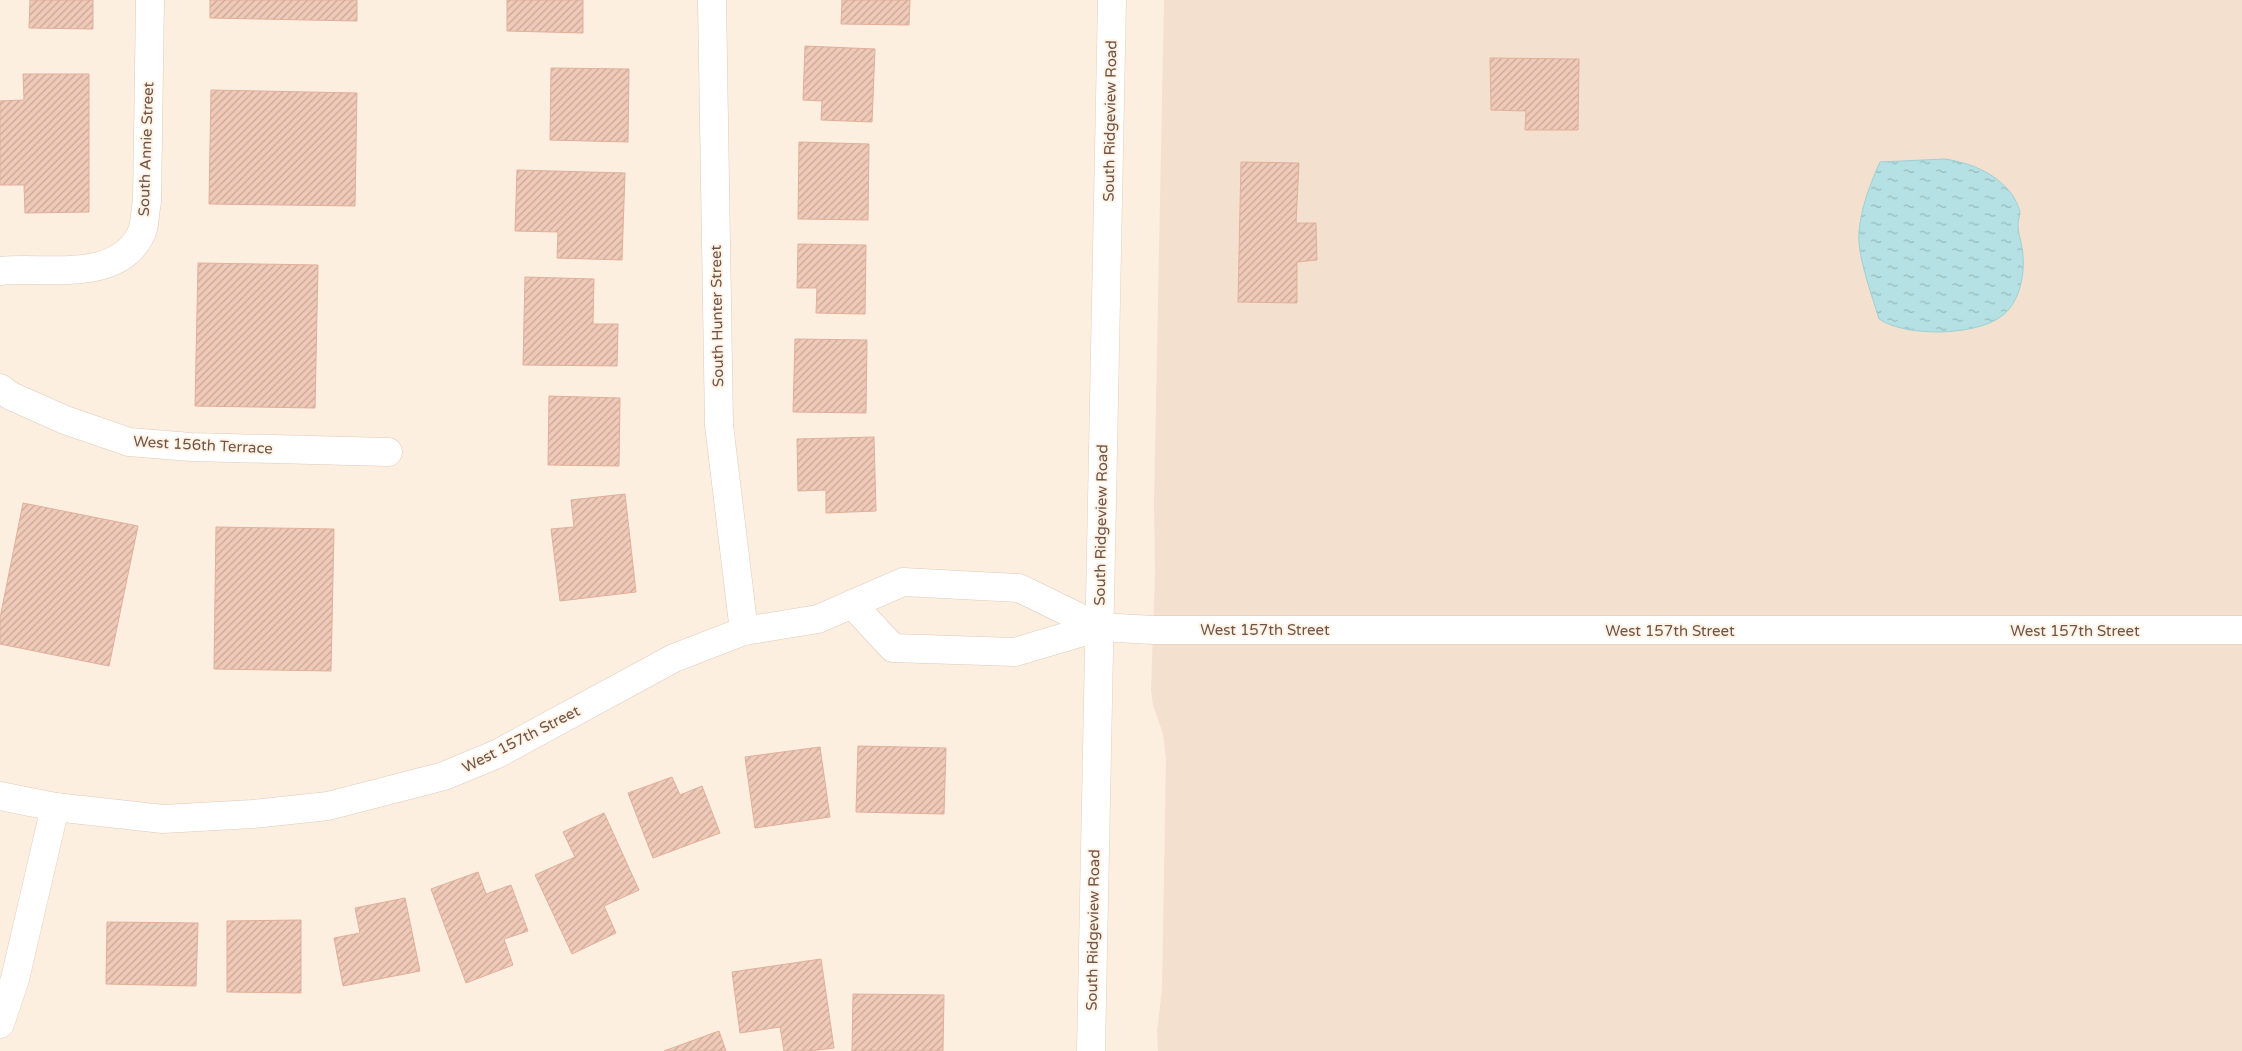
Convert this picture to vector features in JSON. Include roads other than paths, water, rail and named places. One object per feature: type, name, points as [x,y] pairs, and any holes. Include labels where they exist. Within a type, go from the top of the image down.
[{"type":"street","name":"South Annie Street","points":[[0,271],[88,269],[115,261],[133,246],[143,228],[147,202],[150,0]]},
{"type":"street","name":"South Hunter Street","points":[[712,0],[719,425],[744,631]]},
{"type":"street","name":"South Ridgeview Road","points":[[1091,1051],[1112,0]]},
{"type":"street","name":"West 156th Terrace","points":[[0,388],[11,396],[66,420],[129,442],[191,446],[388,452]]},
{"type":"street","name":"West 157th Street","points":[[0,796],[55,807],[163,819],[253,814],[328,806],[444,776],[462,769],[497,754],[674,658],[744,631],[818,619],[903,582],[1019,588],[1099,627]]},
{"type":"street","name":"West 157th Street","points":[[852,604],[893,648],[1015,652],[1099,627],[1153,630],[2242,630]]},
{"type":"street","points":[[0,1024],[15,979],[55,807]]},
{"type":"water","points":[[1945,159],[1972,166],[1989,174],[1997,179],[2014,197],[2020,214],[2018,228],[2023,256],[2021,284],[2009,309],[1997,319],[1982,326],[1941,332],[1917,331],[1893,326],[1879,319],[1860,252],[1860,223],[1869,187],[1880,162]]}]
